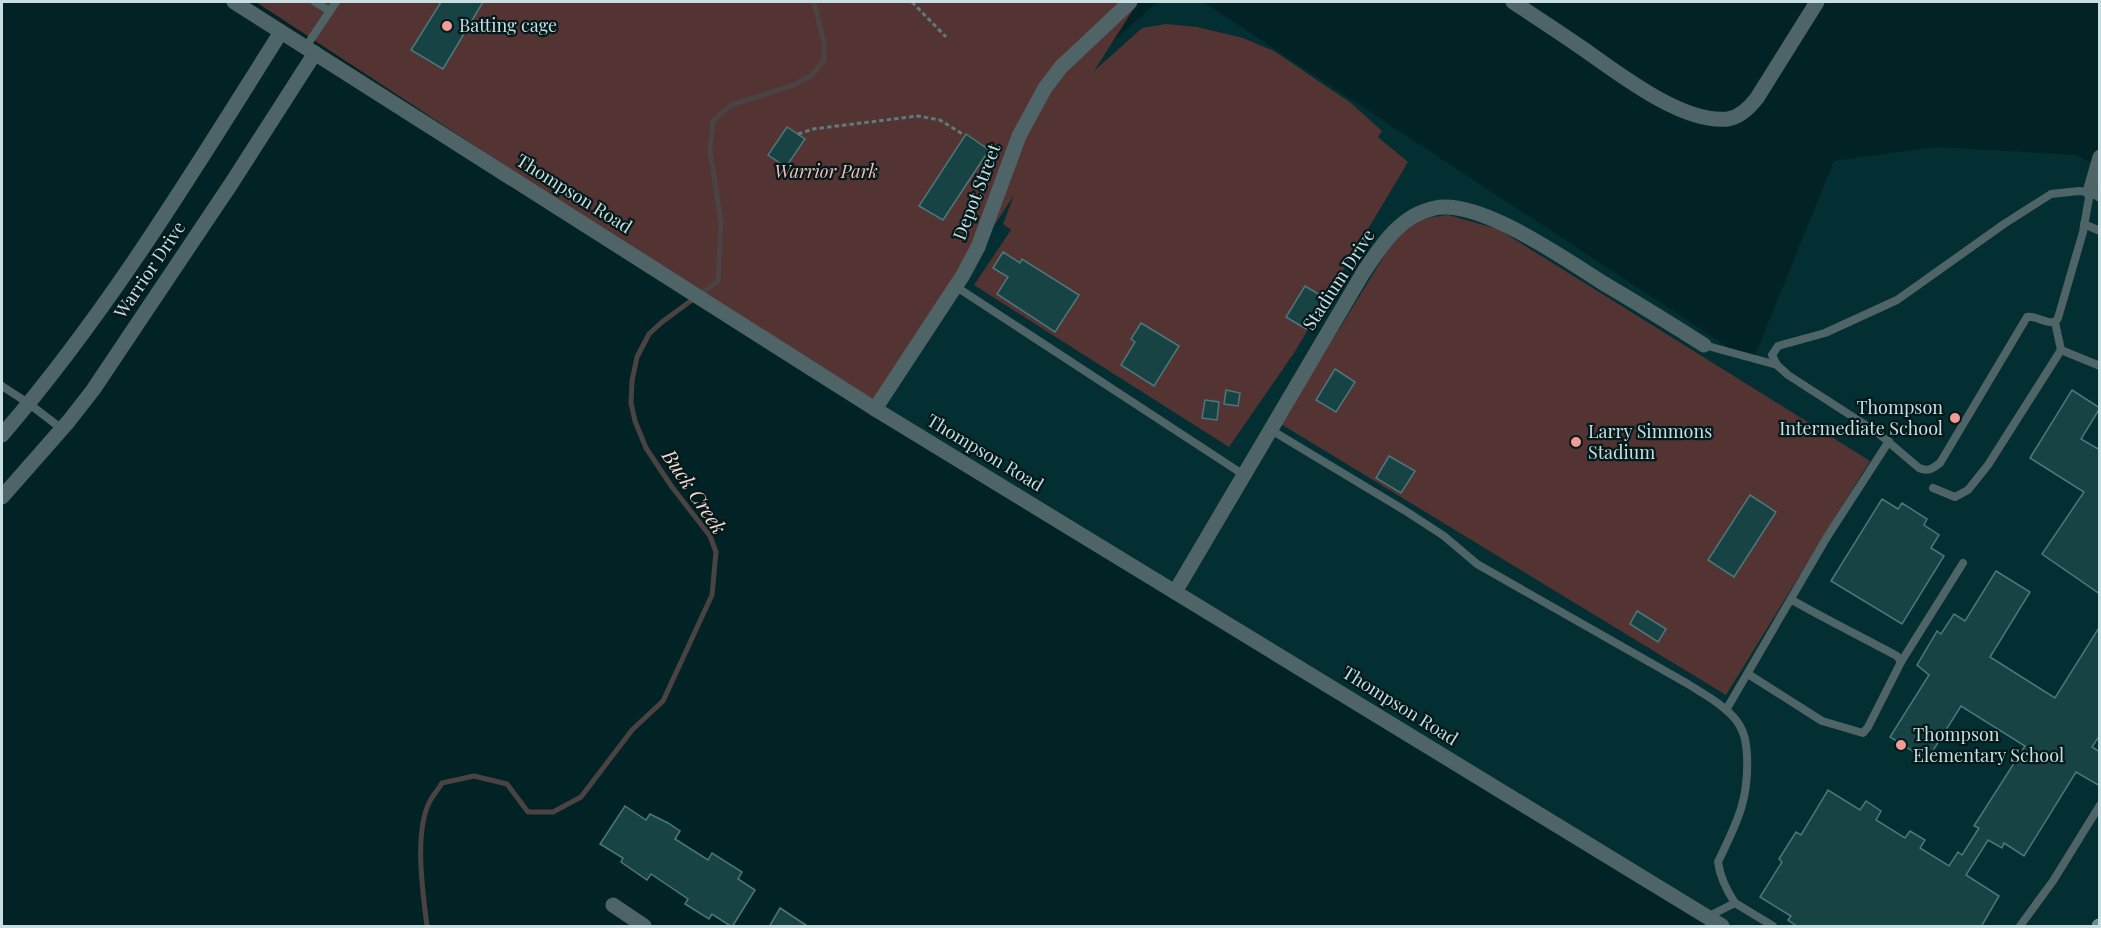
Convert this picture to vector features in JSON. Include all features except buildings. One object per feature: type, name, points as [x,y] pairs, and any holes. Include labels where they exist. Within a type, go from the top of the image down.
[{"type":"street","name":"Thompson Road","points":[[234,2],[875,409],[1722,927]]},
{"type":"street","name":"Depot Street","points":[[875,409],[963,275],[978,247],[1019,136],[1045,88],[1061,67],[1130,2]]},
{"type":"street","points":[[1513,2],[1627,79],[1676,108],[1710,118],[1727,119],[1745,111],[1757,99],[1817,2]]},
{"type":"street","name":"Warrior Drive","points":[[2,435],[63,361],[142,248],[281,32]]},
{"type":"street","name":"Warrior Drive","points":[[2,497],[62,429],[118,353],[231,184],[310,51]]},
{"type":"street","points":[[2095,195],[2100,158]]},
{"type":"street","name":"Stadium Drive","points":[[1175,592],[1377,253],[1391,234],[1406,220],[1434,208],[1447,207],[1460,209],[1510,228],[1549,249],[1704,345]]},
{"type":"street","points":[[613,905],[644,927]]},
{"type":"lane","points":[[315,2],[330,11]]},
{"type":"lane","points":[[310,51],[336,2]]},
{"type":"lane","points":[[1933,488],[1955,497],[1968,490],[1988,465],[2061,350],[2055,322],[2095,195],[2079,191],[2050,194],[1897,300],[1825,333],[1778,345],[1772,355],[1777,365],[1788,375],[1889,441],[1919,468],[1931,470],[1940,464],[2027,317],[2031,316],[2050,323],[2055,322]]},
{"type":"lane","points":[[2084,224],[2100,231]]},
{"type":"lane","points":[[955,286],[1244,475]]},
{"type":"lane","points":[[1704,345],[1777,365]]},
{"type":"lane","points":[[2061,350],[2100,366]]},
{"type":"lane","points":[[2,386],[62,429]]},
{"type":"lane","points":[[1271,430],[1414,516],[1444,536],[1477,564],[1720,704],[1737,721],[1746,736],[1748,780],[1741,813],[1718,862],[1719,870],[1727,892],[1735,903],[1773,927]]},
{"type":"lane","points":[[1726,710],[1844,509],[1889,441]]},
{"type":"lane","points":[[1748,674],[1822,721],[1863,733],[1901,662],[1963,563]]},
{"type":"lane","points":[[1792,600],[1839,627],[1880,646],[1897,656],[1901,662]]},
{"type":"lane","points":[[2020,927],[2053,881],[2100,805]]},
{"type":"lane","points":[[1707,917],[1735,903]]},
{"type":"path","points":[[912,2],[946,37]]},
{"type":"path","points":[[798,134],[813,129],[918,116],[940,120],[964,135]]},
{"type":"shaded area","points":[[1157,2],[1203,2],[1752,363],[1834,161],[1936,147],[2076,155],[2100,167],[2099,926],[1722,926],[875,409],[1077,74]]},
{"type":"green space","name":"Warrior Park","points":[[256,2],[1138,2],[1094,71],[1142,28],[1166,24],[1197,27],[1243,38],[1274,51],[1351,103],[1382,131],[1378,137],[1408,162],[1294,353],[1229,447],[974,285],[1011,230],[1003,224],[1014,195],[875,409]]},
{"type":"green space","name":"Larry Simmons Stadium","points":[[1448,215],[1498,229],[1870,461],[1726,695],[1281,424],[1389,248],[1414,223],[1427,218]]},
{"type":"waterway","name":"Buck Creek","points":[[427,926],[421,864],[422,831],[429,803],[442,783],[474,776],[507,784],[528,812],[553,812],[581,797],[632,730],[663,701],[712,595],[716,552],[710,536],[672,487],[646,448],[635,421],[631,403],[632,381],[637,357],[649,334],[718,281],[721,222],[710,150],[713,121],[731,105],[794,85],[812,75],[824,60],[824,43],[814,2]]},
{"type":"place","name":"Batting cage","points":[[447,26]]},
{"type":"place","name":"Thompson Intermediate School","points":[[1955,418]]},
{"type":"place","name":"Larry Simmons Stadium","points":[[1576,442]]},
{"type":"place","name":"Thompson Elementary School","points":[[1901,745]]}]
